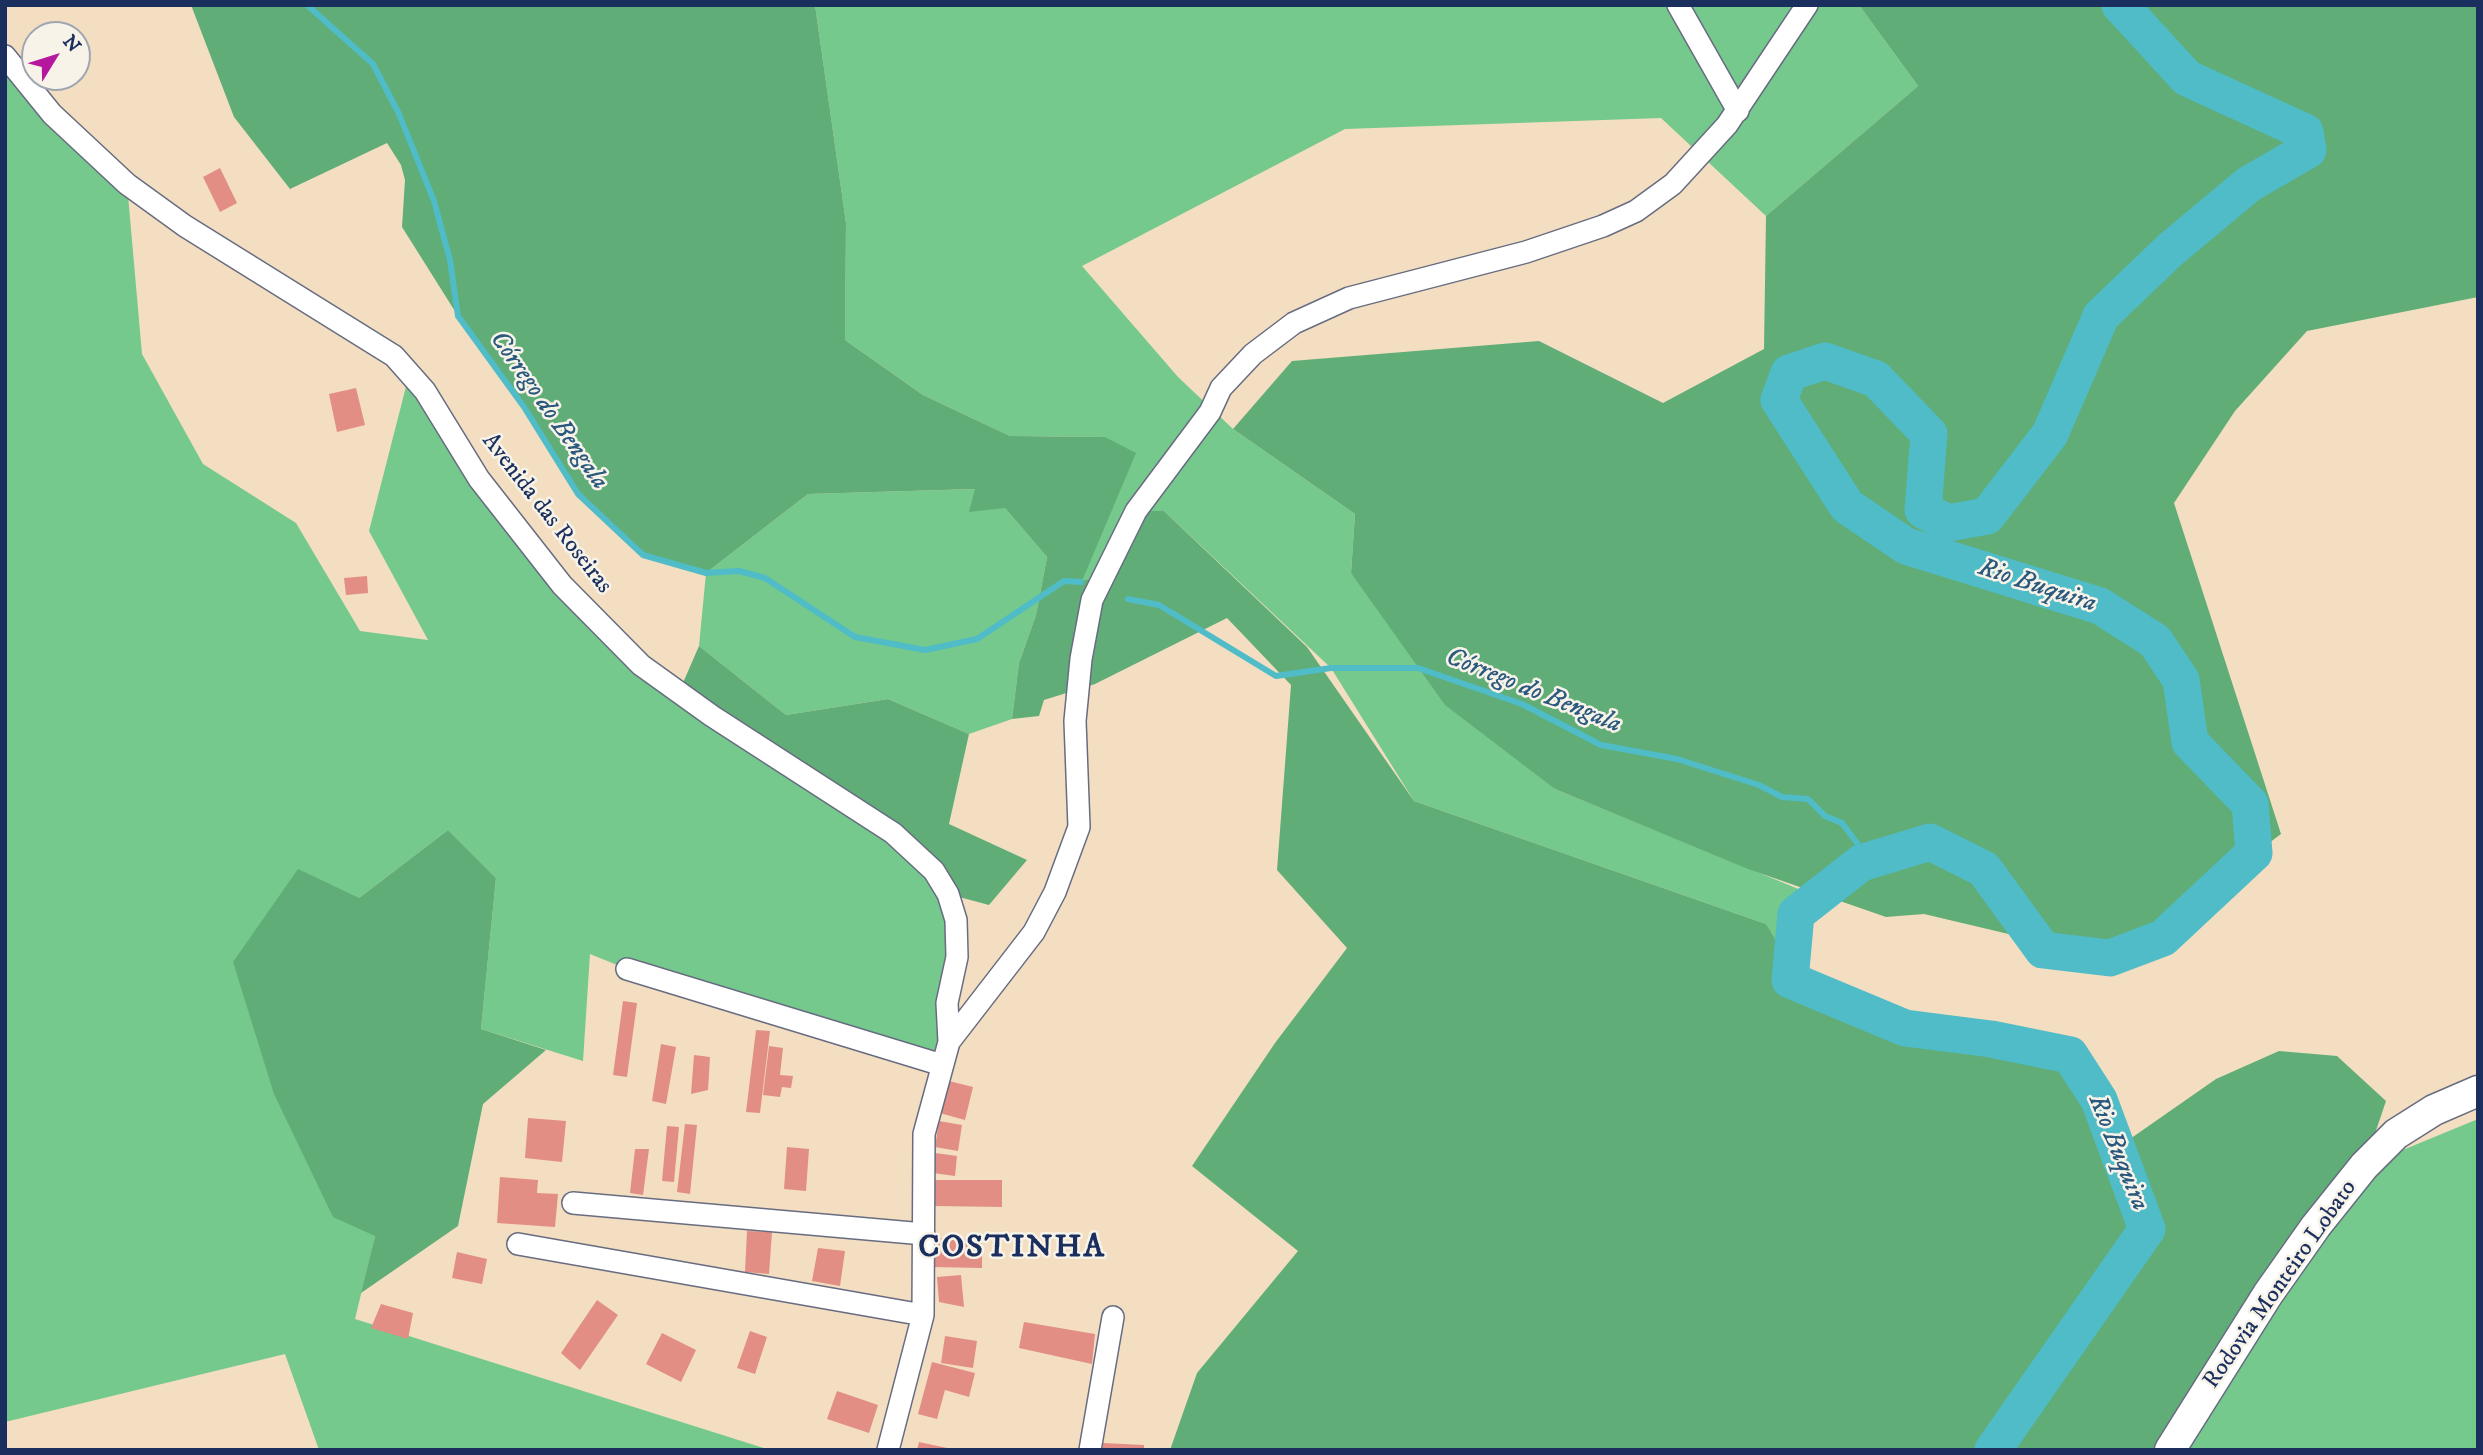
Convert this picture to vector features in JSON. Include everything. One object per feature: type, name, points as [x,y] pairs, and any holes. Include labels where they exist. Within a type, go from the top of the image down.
[{"type":"main road","name":"Rodovia Monteiro Lobato","points":[[2170,1450],[2268,1294],[2364,1166],[2396,1134],[2434,1110],[2478,1091]]},
{"type":"street","points":[[1678,5],[1738,111]]},
{"type":"street","points":[[888,1450],[923,1315],[924,1134],[942,1065],[949,1042],[1034,932],[1055,891],[1079,827],[1075,721],[1081,659],[1093,600],[1136,511],[1210,412],[1221,388],[1253,354],[1294,323],[1349,298],[1526,252],[1603,226],[1636,211],[1673,184],[1738,111],[1807,5]]},
{"type":"street","name":"Avenida das Roseiras","points":[[5,56],[52,114],[127,184],[185,226],[342,321],[402,363],[425,391],[479,479],[562,585],[642,665],[712,716],[893,833],[934,871],[948,894],[956,920],[957,957],[947,1003],[949,1042]]},
{"type":"street","points":[[627,969],[942,1065]]},
{"type":"street","points":[[573,1203],[924,1234]]},
{"type":"street","points":[[518,1244],[923,1315]]},
{"type":"street","points":[[1090,1450],[1113,1317]]},
{"type":"green space","points":[[191,5],[815,5],[846,223],[845,340],[923,395],[1010,436],[1105,437],[1136,453],[1082,581],[1104,576],[1136,511],[1164,511],[1307,647],[1414,801],[1766,924],[1802,985],[1905,1028],[1991,1039],[2070,1055],[2088,1083],[2117,1148],[2216,1079],[2279,1051],[2337,1056],[2386,1101],[2364,1166],[2157,1450],[1170,1450],[1197,1373],[1298,1251],[1192,1166],[1275,1043],[1347,948],[1277,870],[1291,685],[1227,618],[1095,684],[1044,700],[1039,716],[1012,719],[1019,663],[1036,615],[1047,557],[1005,508],[969,512],[975,489],[808,494],[706,573],[643,555],[578,494],[524,407],[458,316],[402,227],[405,180],[401,165],[387,143],[290,189],[234,117]]},
{"type":"green space","points":[[815,5],[1859,5],[1918,86],[1766,216],[1661,118],[1345,129],[1082,266],[1178,377],[1233,429],[1355,514],[1351,573],[1555,789],[1818,897],[1796,914],[1790,980],[1766,924],[1414,801],[1331,668],[1164,511],[1104,577],[1081,582],[1096,545],[1105,437],[1010,436],[923,395],[845,340],[846,223]]},
{"type":"green space","points":[[1859,5],[2478,5],[2478,297],[2307,331],[2235,411],[2174,503],[2281,834],[2244,862],[2163,938],[2110,958],[1924,914],[1886,917],[1748,869],[1555,789],[1445,705],[1351,573],[1355,514],[1233,429],[1292,361],[1539,341],[1663,403],[1764,349],[1766,216],[1918,86]]},
{"type":"green space","points":[[5,56],[21,73],[21,91],[38,91],[127,184],[142,354],[203,464],[296,523],[360,631],[428,640],[369,531],[410,371],[562,585],[641,665],[934,871],[956,920],[942,1065],[627,969],[590,954],[583,1061],[481,1029],[496,878],[448,830],[359,898],[375,1236],[355,1319],[770,1450],[319,1450],[285,1354],[5,1422]]},
{"type":"green space","points":[[976,489],[1005,508],[1047,557],[1036,615],[1019,663],[1012,719],[969,734],[888,699],[786,715],[699,646],[706,573],[808,494]]},
{"type":"green space","points":[[699,646],[786,715],[888,699],[969,734],[949,824],[1027,860],[989,905],[948,894],[934,871],[679,692]]},
{"type":"green space","points":[[448,830],[496,878],[481,1029],[546,1050],[483,1104],[458,1226],[361,1293],[375,1236],[333,1217],[274,1094],[233,962],[298,869],[359,898]]},
{"type":"green space","points":[[2478,1119],[2478,1450],[2160,1450],[2364,1166]]},
{"type":"building","points":[[220,168],[237,203],[220,212],[203,177]]},
{"type":"building","points":[[356,388],[365,425],[337,432],[329,394]]},
{"type":"building","points":[[367,576],[368,593],[346,595],[344,578]]},
{"type":"building","points":[[623,1001],[637,1003],[627,1077],[613,1075]]},
{"type":"building","points":[[756,1030],[770,1031],[760,1113],[746,1112]]},
{"type":"building","points":[[661,1044],[676,1047],[666,1104],[652,1101]]},
{"type":"building","points":[[769,1046],[783,1048],[780,1075],[793,1076],[791,1088],[782,1087],[780,1097],[763,1095]]},
{"type":"building","points":[[694,1055],[710,1057],[708,1090],[691,1094]]},
{"type":"building","points":[[945,1080],[973,1087],[965,1120],[936,1112]]},
{"type":"building","points":[[528,1118],[566,1121],[562,1162],[525,1158]]},
{"type":"building","points":[[939,1121],[962,1125],[958,1151],[935,1147]]},
{"type":"building","points":[[685,1124],[697,1125],[690,1194],[677,1192]]},
{"type":"building","points":[[667,1126],[679,1127],[674,1182],[662,1181]]},
{"type":"building","points":[[787,1147],[809,1149],[806,1191],[784,1189]]},
{"type":"building","points":[[635,1149],[649,1149],[643,1195],[630,1193]]},
{"type":"building","points":[[935,1153],[957,1156],[955,1176],[933,1173]]},
{"type":"building","points":[[500,1177],[538,1180],[537,1193],[558,1194],[555,1227],[497,1223]]},
{"type":"building","points":[[935,1180],[1002,1180],[1002,1207],[934,1206]]},
{"type":"building","points":[[747,1231],[772,1232],[769,1274],[745,1272]]},
{"type":"building","points":[[932,1238],[982,1239],[982,1268],[932,1267]]},
{"type":"building","points":[[818,1248],[845,1251],[840,1286],[812,1281]]},
{"type":"building","points":[[457,1252],[487,1259],[482,1284],[452,1278]]},
{"type":"building","points":[[961,1275],[964,1307],[939,1302],[937,1277]]},
{"type":"building","points":[[597,1300],[618,1315],[580,1370],[561,1353]]},
{"type":"building","points":[[381,1304],[413,1313],[408,1339],[371,1328]]},
{"type":"building","points":[[1024,1322],[1095,1334],[1092,1364],[1019,1348]]},
{"type":"building","points":[[750,1331],[767,1337],[755,1374],[737,1368]]},
{"type":"building","points":[[662,1333],[696,1350],[681,1382],[646,1364]]},
{"type":"building","points":[[945,1336],[977,1341],[973,1368],[941,1363]]},
{"type":"building","points":[[932,1362],[975,1373],[969,1397],[945,1390],[937,1419],[918,1414]]},
{"type":"building","points":[[837,1391],[878,1405],[869,1433],[827,1419]]},
{"type":"building","points":[[919,1442],[952,1449],[952,1450],[917,1450]]},
{"type":"building","points":[[1103,1443],[1144,1445],[1144,1450],[1102,1450]]},
{"type":"waterway","name":"Córrego do Bengala","points":[[307,5],[373,64],[399,114],[434,201],[450,260],[458,316],[524,407],[578,494],[643,555],[706,573],[739,571],[765,578],[855,637],[925,650],[977,639],[1064,581],[1081,582]]},
{"type":"waterway","name":"Rio Buquira","points":[[1993,1450],[2147,1229],[2099,1100],[2070,1055],[1991,1039],[1905,1028],[1790,980],[1796,914],[1861,863],[1930,842],[1984,869],[2043,950],[2110,958],[2163,938],[2254,853],[2250,804],[2190,742],[2181,680],[2155,641],[2100,606],[1906,546],[1847,506],[1779,400],[1789,373],[1825,361],[1876,379],[1929,434],[1923,510],[1948,523],[1987,516],[2050,434],[2101,316],[2170,250],[2249,184],[2308,150],[2305,132],[2187,78],[2120,5]]},
{"type":"waterway","name":"Córrego do Bengala","points":[[1128,599],[1159,605],[1276,676],[1331,668],[1418,668],[1522,704],[1601,745],[1677,759],[1759,785],[1782,797],[1808,799],[1825,816],[1842,823],[1860,847],[1861,863]]},
{"type":"district","name":"COSTINHA","points":[[1012,1249]]}]
